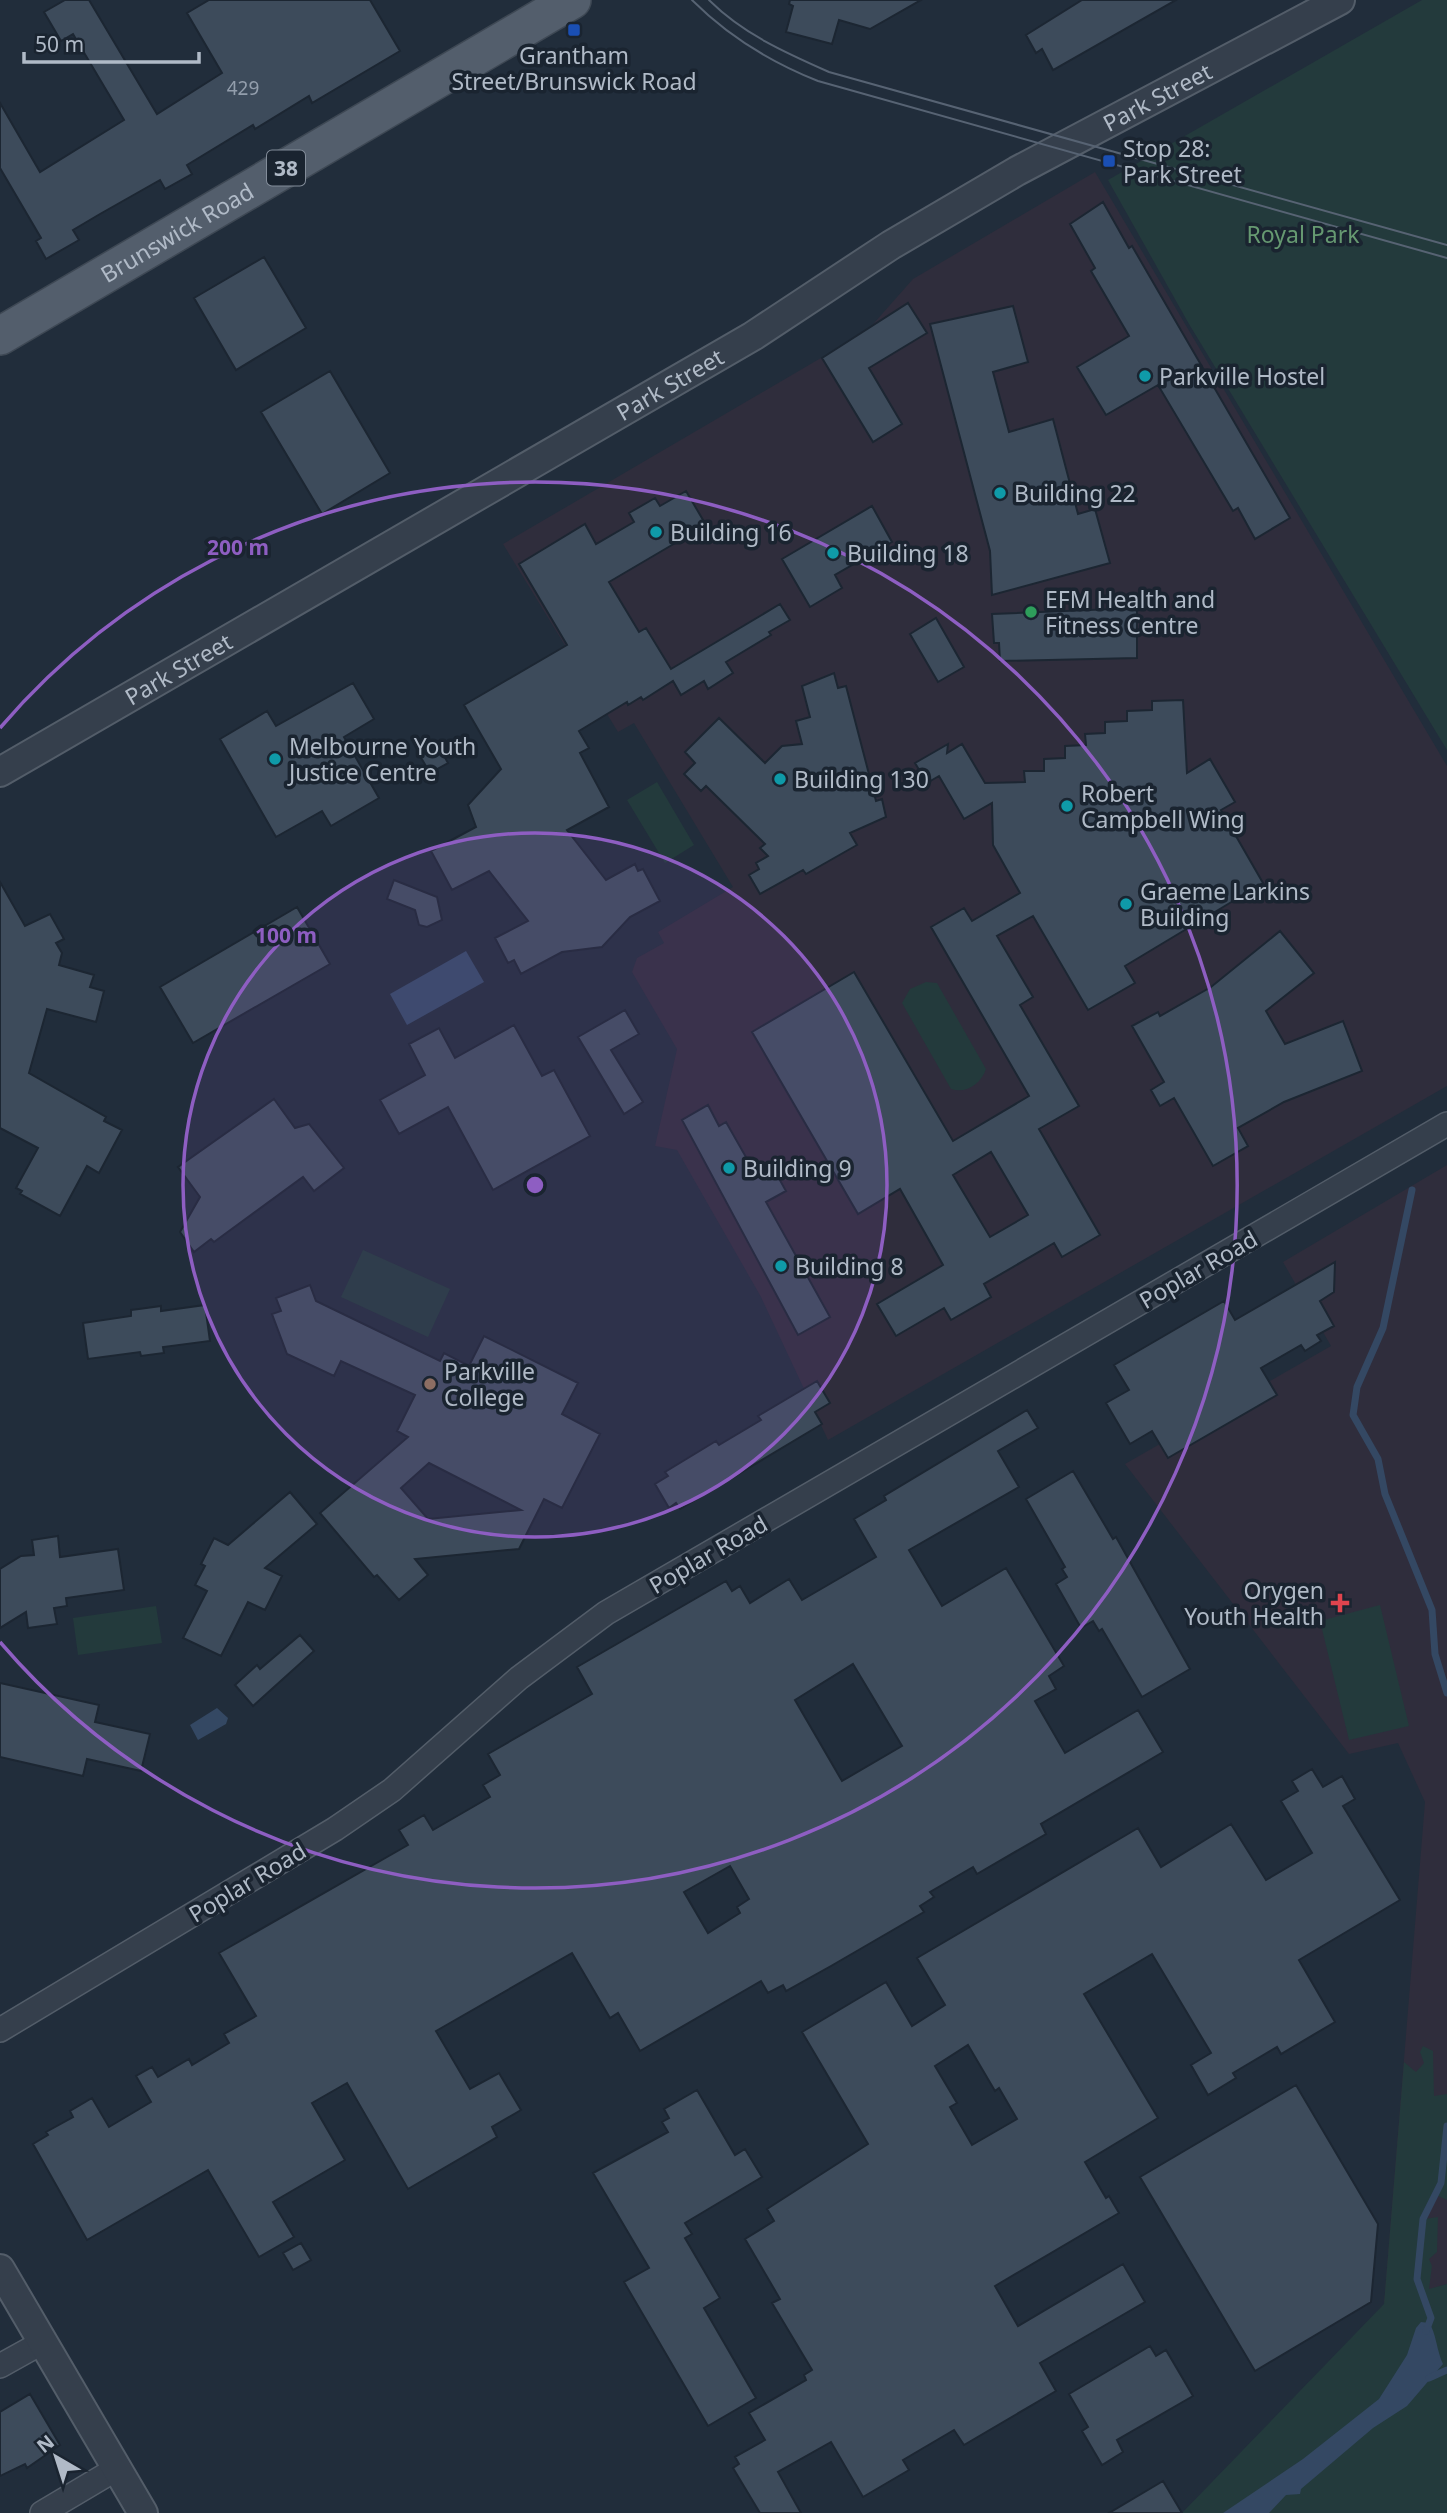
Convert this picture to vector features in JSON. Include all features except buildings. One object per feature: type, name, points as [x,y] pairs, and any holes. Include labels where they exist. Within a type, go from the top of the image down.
[{"type":"main road","name":"Brunswick Road","points":[[0,337],[572,0]]},
{"type":"street","name":"Park Street","points":[[0,772],[753,336],[891,245],[1017,171],[1306,8],[1340,0]]},
{"type":"street","name":"Poplar Road","points":[[0,2030],[335,1829],[392,1790],[519,1678],[606,1613],[1447,1124]]},
{"type":"street","points":[[0,2269],[143,2513]]},
{"type":"street","points":[[0,2366],[43,2342]]},
{"type":"street","points":[[41,2513],[117,2469]]},
{"type":"shaded area","points":[[1095,172],[1447,766],[1447,1086],[828,1440],[761,1297],[677,1150],[655,1146],[677,1049],[632,972],[637,958],[664,943],[658,932],[733,887],[634,723],[618,732],[503,544],[867,331],[913,279]]},
{"type":"shaded area","name":"Orygen Youth Health","points":[[1447,1165],[1447,2284],[1384,2304],[1425,1802],[1398,1743],[1349,1754],[1125,1464],[1331,1346],[1283,1262]]},
{"type":"green space","name":"Royal Park","points":[[1422,0],[1447,0],[1447,750],[1189,324],[1108,180]]},
{"type":"green space","points":[[657,782],[694,845],[665,863],[627,800]]},
{"type":"green space","points":[[926,982],[937,983],[986,1069],[981,1079],[967,1089],[951,1089],[902,1003],[910,989]]},
{"type":"green space","points":[[363,1250],[450,1289],[428,1337],[341,1297]]},
{"type":"green space","points":[[1380,1605],[1409,1726],[1349,1740],[1320,1621]]},
{"type":"green space","points":[[156,1606],[162,1643],[78,1655],[73,1618]]},
{"type":"green space","points":[[1423,2046],[1433,2051],[1434,2096],[1447,2094],[1447,2200],[1436,2195],[1424,2219],[1438,2217],[1437,2252],[1429,2259],[1432,2266],[1429,2289],[1447,2284],[1447,2513],[1182,2513],[1384,2304],[1404,2062],[1416,2072],[1424,2063],[1420,2052]]},
{"type":"water","points":[[466,951],[484,982],[407,1025],[390,994]]},
{"type":"water","points":[[217,1708],[228,1718],[226,1724],[198,1740],[190,1725]]},
{"type":"water","points":[[1421,2322],[1429,2323],[1443,2364],[1407,2406],[1373,2428],[1301,2489],[1300,2494],[1286,2495],[1269,2513],[1223,2513],[1303,2459],[1379,2399],[1407,2355],[1416,2328]]},
{"type":"waterway","points":[[1412,1190],[1383,1328],[1357,1387],[1353,1415],[1378,1459],[1385,1494],[1432,1610],[1435,1654],[1447,1693]]},
{"type":"waterway","points":[[1426,2331],[1431,2318],[1417,2279],[1423,2219],[1441,2183],[1447,2126]]},
{"type":"waterway","points":[[1429,2378],[1447,2370]]},
{"type":"tram line","points":[[692,0],[721,26],[751,47],[783,66],[818,81],[1447,258]]},
{"type":"tram line","points":[[709,0],[751,33],[829,72],[1447,245]]},
{"type":"place","name":"Grantham Street/Brunswick Road","points":[[574,30]]},
{"type":"place","name":"Stop 28: Park Street","points":[[1109,161]]},
{"type":"place","name":"Parkville Hostel","points":[[1145,376]]},
{"type":"place","name":"Building 22","points":[[1000,493]]},
{"type":"place","name":"Building 16","points":[[656,532]]},
{"type":"place","name":"Building 18","points":[[833,553]]},
{"type":"place","name":"EFM Health and Fitness Centre","points":[[1031,612]]},
{"type":"place","name":"Melbourne Youth Justice Centre","points":[[275,759]]},
{"type":"place","name":"Building 130","points":[[780,779]]},
{"type":"place","name":"Robert Campbell Wing","points":[[1067,806]]},
{"type":"place","name":"Graeme Larkins Building","points":[[1126,904]]},
{"type":"place","name":"Building 9","points":[[729,1168]]},
{"type":"place","name":"Building 8","points":[[781,1266]]},
{"type":"place","name":"Parkville College","points":[[430,1384]]},
{"type":"place","name":"Orygen Youth Health","points":[[1340,1603]]}]
